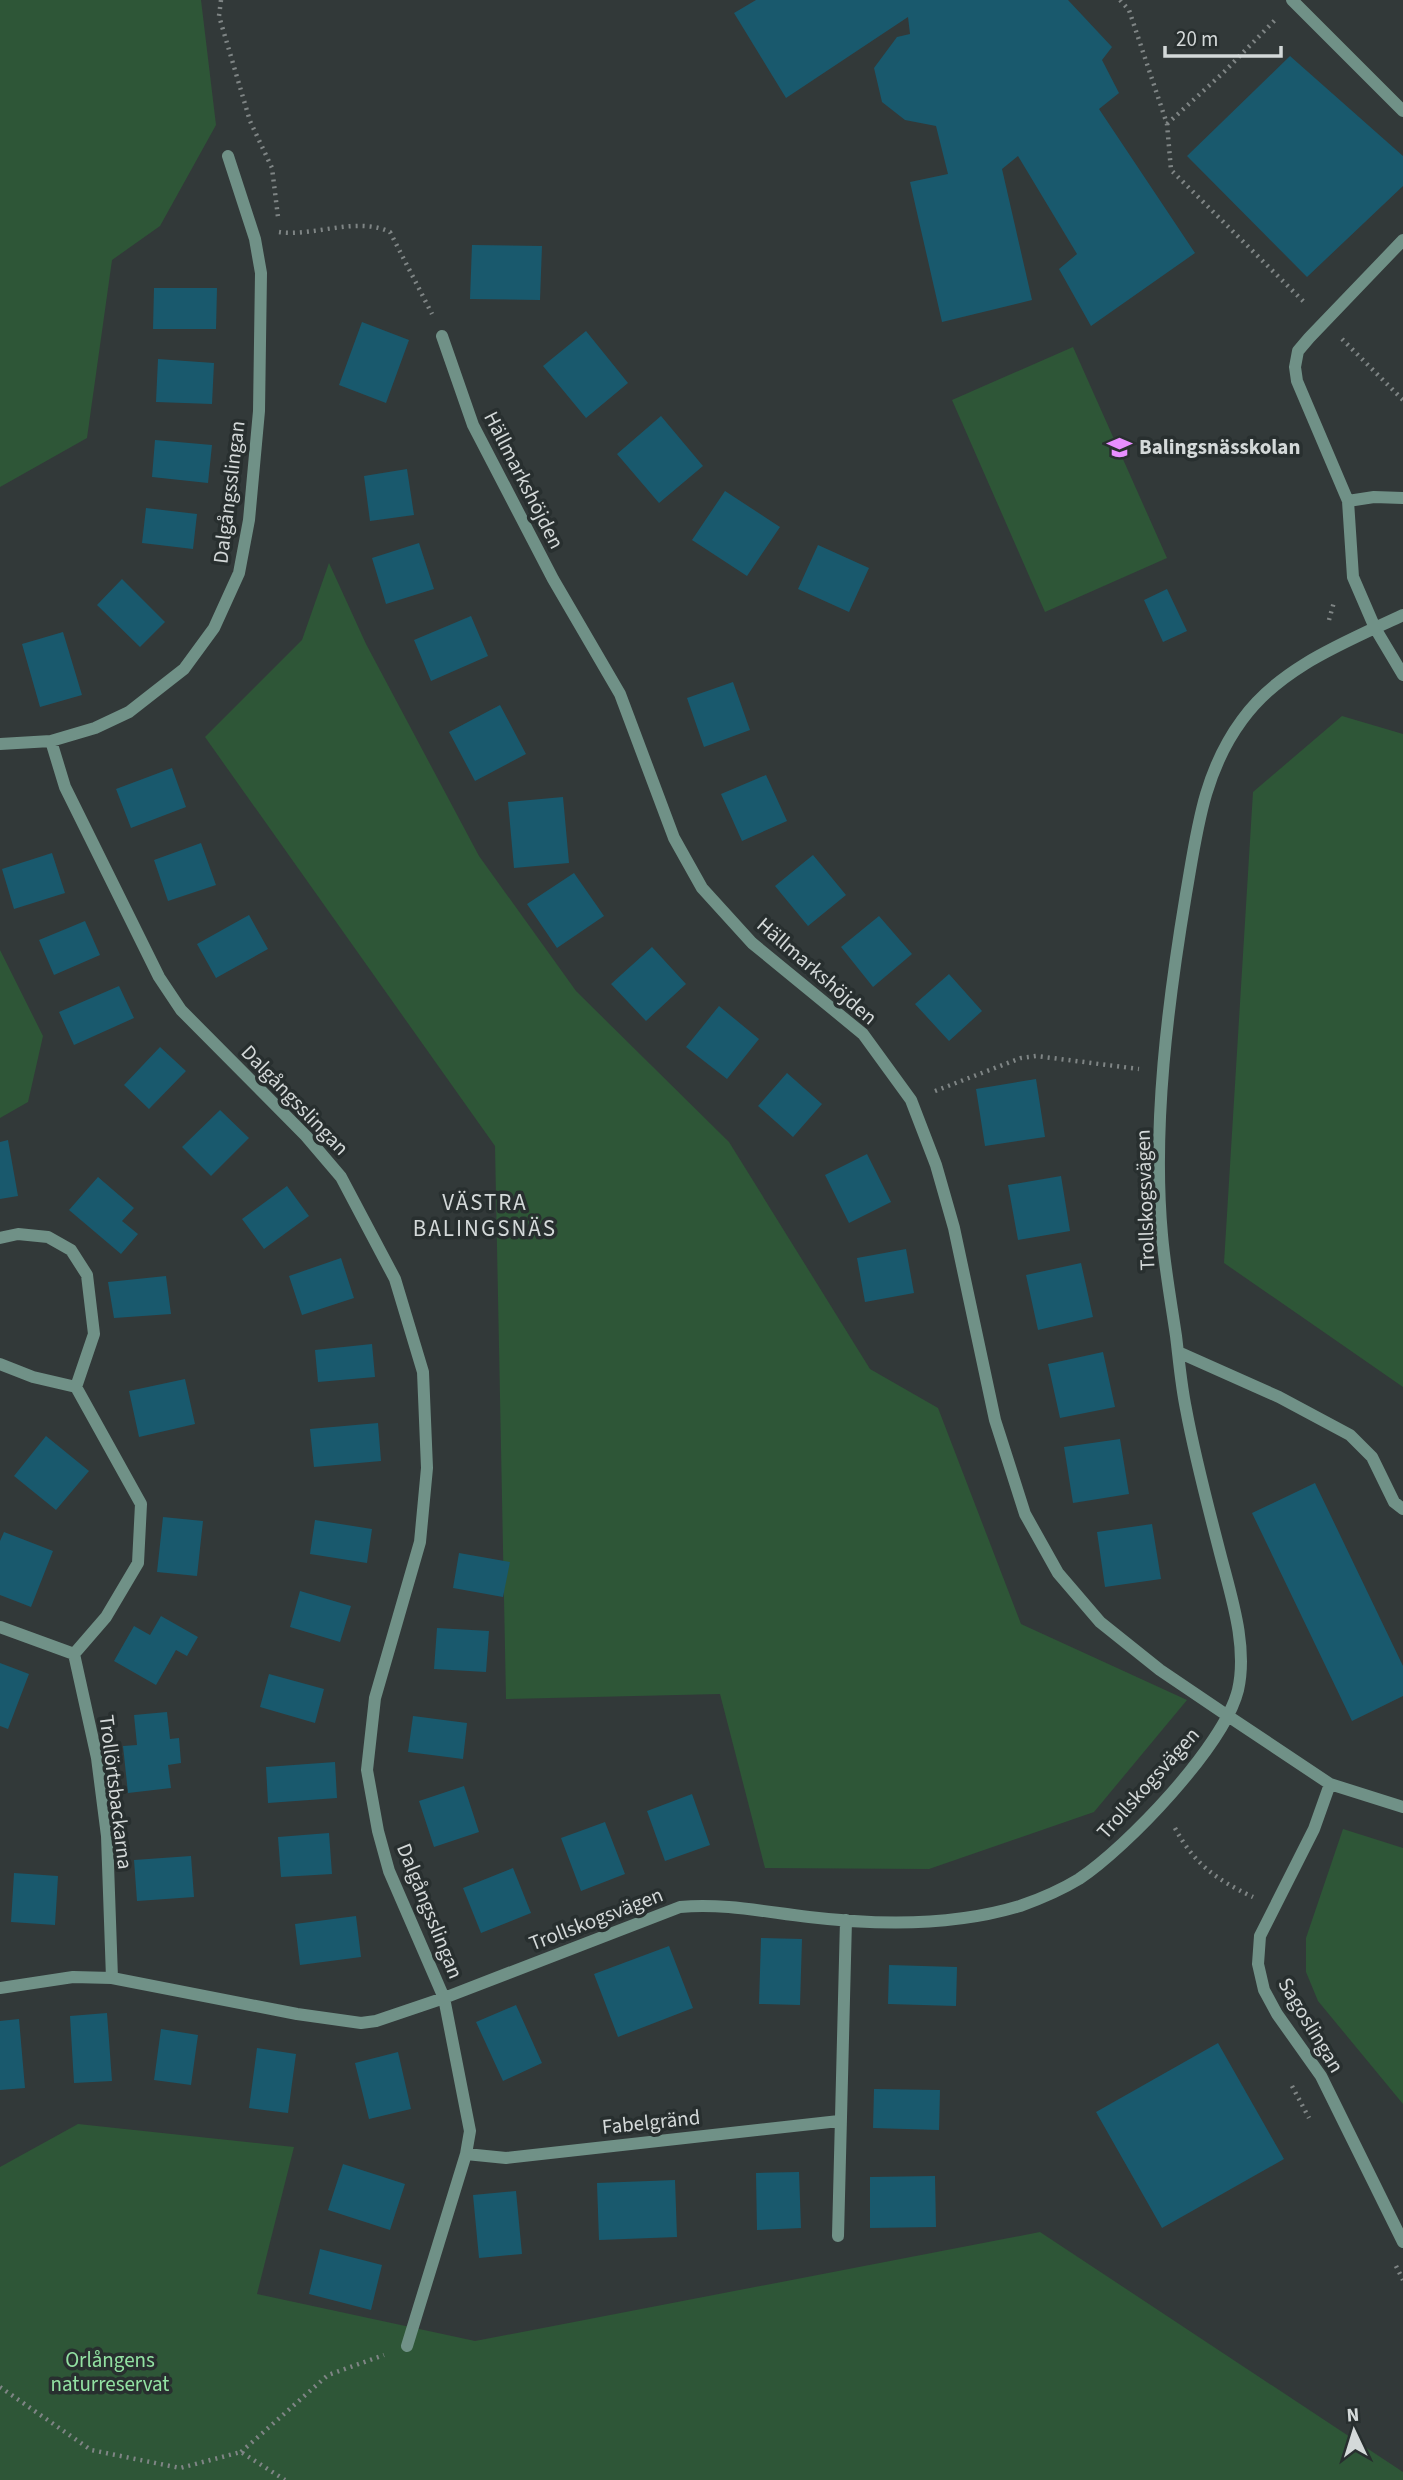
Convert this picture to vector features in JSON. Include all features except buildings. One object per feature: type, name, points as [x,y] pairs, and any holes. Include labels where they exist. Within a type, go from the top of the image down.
[{"type":"street","points":[[1293,1],[1403,111]]},
{"type":"street","name":"Dalgångsslingan","points":[[0,744],[51,741],[95,728],[129,712],[184,669],[214,628],[239,573],[249,520],[259,411],[261,273],[255,239],[228,156]]},
{"type":"street","points":[[1403,240],[1298,351],[1295,367],[1303,396],[1348,501],[1353,576],[1375,628],[1403,675]]},
{"type":"street","name":"Hällmarkshöjden","points":[[442,336],[473,425],[552,579],[620,694],[674,838],[702,888],[752,943],[863,1034],[911,1100],[936,1166],[954,1228],[995,1420],[1025,1514],[1058,1573],[1100,1622],[1160,1670],[1228,1716]]},
{"type":"street","points":[[1348,501],[1374,497],[1403,498]]},
{"type":"street","name":"Trollskogsvägen","points":[[0,1988],[73,1977],[112,1978],[297,2014],[361,2022],[376,2021],[444,1998],[680,1907],[708,1904],[807,1917],[913,1922],[976,1915],[1019,1906],[1051,1894],[1078,1879],[1136,1831],[1214,1740],[1228,1716],[1238,1687],[1240,1646],[1232,1601],[1185,1406],[1162,1234],[1159,1158],[1176,951],[1203,797],[1219,758],[1244,717],[1263,695],[1309,662],[1403,615]]},
{"type":"street","name":"Dalgångsslingan","points":[[51,741],[65,787],[159,977],[181,1010],[306,1136],[341,1177],[395,1279],[423,1372],[427,1468],[420,1542],[375,1698],[368,1770],[388,1871],[444,1998]]},
{"type":"street","points":[[0,1238],[18,1234],[48,1237],[71,1250],[87,1275],[94,1334],[76,1387],[141,1504],[138,1563],[106,1617],[74,1654],[0,1627]]},
{"type":"street","points":[[1178,1352],[1279,1397],[1350,1435],[1372,1457],[1394,1502],[1403,1509]]},
{"type":"street","points":[[0,1364],[33,1377],[76,1387]]},
{"type":"street","name":"Trollörtsbackarna","points":[[74,1654],[97,1758],[107,1836],[112,1978]]},
{"type":"street","points":[[1228,1716],[1330,1784],[1403,1807]]},
{"type":"street","name":"Sagoslingan","points":[[1330,1784],[1314,1829],[1260,1936],[1258,1964],[1264,1990],[1277,2014],[1321,2076],[1403,2242]]},
{"type":"street","points":[[838,2236],[846,1920]]},
{"type":"street","points":[[407,2346],[466,2154],[470,2131],[444,1998]]},
{"type":"street","name":"Fabelgränd","points":[[466,2154],[506,2158],[839,2121]]},
{"type":"path","points":[[221,0],[219,16],[250,121],[272,168],[279,233],[355,227],[382,228],[390,232],[422,291],[442,336]]},
{"type":"path","points":[[1120,0],[1129,10],[1167,124],[1171,170],[1306,303]]},
{"type":"path","points":[[1167,124],[1224,72],[1293,1]]},
{"type":"path","points":[[1325,322],[1403,400]]},
{"type":"path","points":[[911,1100],[1021,1058],[1036,1056],[1164,1072]]},
{"type":"path","points":[[1173,1823],[1185,1846],[1203,1866],[1224,1883],[1257,1899]]},
{"type":"path","points":[[0,2387],[91,2450],[180,2468],[241,2452],[328,2375],[407,2346]]},
{"type":"path","points":[[241,2452],[285,2480]]},
{"type":"green space","points":[[0,0],[201,0],[216,125],[160,226],[112,260],[87,438],[0,487]]},
{"type":"green space","points":[[1073,347],[1167,558],[1045,612],[952,400]]},
{"type":"green space","points":[[329,563],[366,644],[479,856],[576,991],[729,1142],[870,1369],[938,1408],[1021,1624],[1187,1700],[1094,1812],[929,1869],[765,1868],[720,1694],[506,1699],[495,1146],[205,737],[302,640]]},
{"type":"green space","points":[[1342,716],[1403,734],[1403,1387],[1224,1263],[1253,792]]},
{"type":"green space","points":[[0,950],[43,1036],[28,1102],[0,1118]]},
{"type":"green space","points":[[1343,1829],[1403,1848],[1403,2104],[1318,2001],[1306,1972],[1306,1938]]},
{"type":"green space","name":"Orlångens naturreservat","points":[[78,2124],[294,2147],[257,2294],[475,2341],[1040,2232],[1403,2472],[1403,2480],[0,2480],[0,2167]]},
{"type":"place","name":"Balingsnässkolan","points":[[1119,447]]},
{"type":"district","name":"VÄSTRA BALINGSNÄS","points":[[485,1215]]}]
